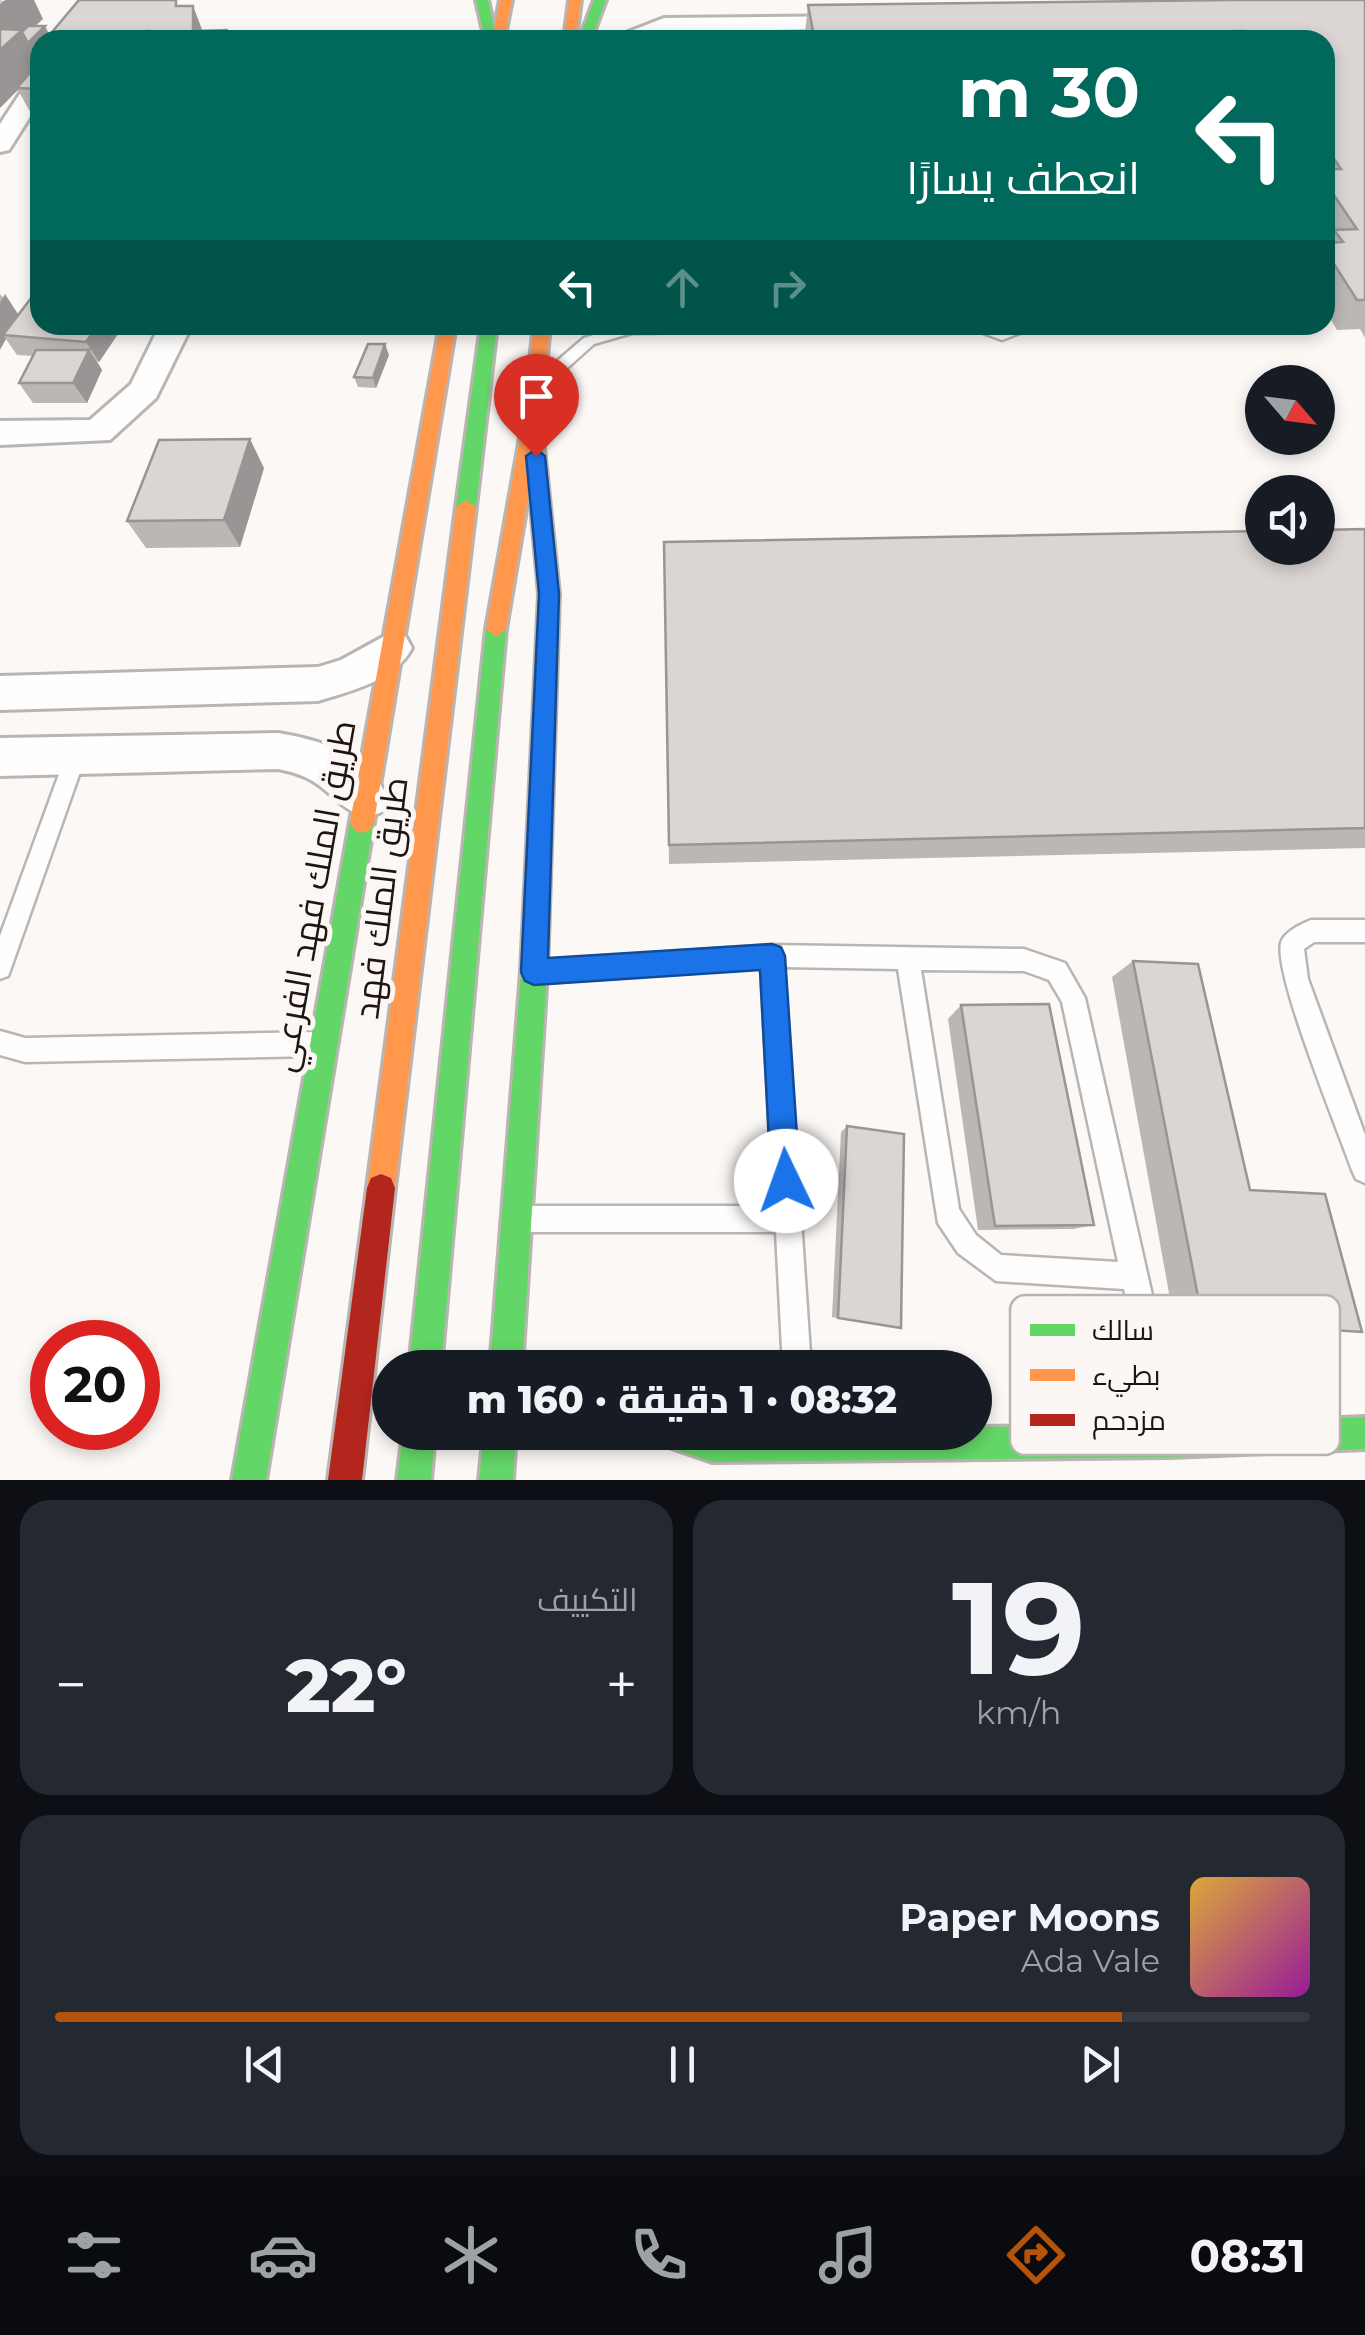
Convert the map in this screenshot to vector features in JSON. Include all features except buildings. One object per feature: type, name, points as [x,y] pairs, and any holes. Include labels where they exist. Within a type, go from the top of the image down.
[{"type":"main road","points":[[482,0],[492,30]]},
{"type":"main road","points":[[498,30],[506,0]]},
{"type":"main road","points":[[571,30],[575,0]]},
{"type":"main road","points":[[589,30],[600,0]]},
{"type":"main road","name":"طريق الملك فهد الفرعي","points":[[249,1480],[446,335]]},
{"type":"main road","name":"طريق الملك فهد","points":[[345,1480],[488,335]]},
{"type":"main road","points":[[427,1350],[498,606],[532,421],[541,335]]},
{"type":"main road","points":[[507,1350],[534,972],[549,594],[532,421]]},
{"type":"main road","points":[[508,1332],[522,1350]]},
{"type":"main road","points":[[1340,1434],[1365,1433]]},
{"type":"main road","points":[[414,1480],[417,1450]]},
{"type":"main road","points":[[496,1480],[498,1450]]},
{"type":"street","points":[[652,30],[664,25],[898,23]]},
{"type":"street","points":[[1,140],[30,97]]},
{"type":"street","points":[[0,433],[98,432],[144,390],[171,335]]},
{"type":"street","points":[[0,692],[336,680],[375,662],[392,648]]},
{"type":"street","points":[[206,753],[219,745],[234,722],[232,700],[214,687]]},
{"type":"street","points":[[0,757],[300,754],[338,770],[366,798]]},
{"type":"lane","points":[[535,388],[589,341],[608,335]]},
{"type":"lane","points":[[0,968],[76,755]]},
{"type":"lane","points":[[1365,931],[1310,931],[1292,944],[1296,980],[1365,1170]]},
{"type":"lane","points":[[534,972],[772,956],[1024,960],[1057,971],[1073,998],[1138,1295]]},
{"type":"lane","points":[[772,956],[796,1350]]},
{"type":"lane","points":[[908,958],[947,1214],[967,1244],[996,1268],[1134,1276]]},
{"type":"lane","points":[[0,1043],[25,1050],[324,1043]]},
{"type":"lane","points":[[514,1219],[788,1219]]},
{"type":"traffic: fast","points":[[482,0],[489,30]]},
{"type":"traffic: fast","points":[[589,30],[600,0]]},
{"type":"traffic: fast","points":[[466,507],[488,335]]},
{"type":"traffic: fast","points":[[507,1350],[534,972],[549,594],[533,428]]},
{"type":"traffic: fast","points":[[427,1350],[496,629]]},
{"type":"traffic: fast","points":[[249,1480],[362,822]]},
{"type":"traffic: fast","points":[[1340,1434],[1365,1433]]},
{"type":"traffic: fast","points":[[992,1443],[1010,1443]]},
{"type":"traffic: fast","points":[[414,1480],[417,1450]]},
{"type":"traffic: fast","points":[[496,1480],[498,1450]]},
{"type":"traffic: slow","points":[[500,30],[506,0]]},
{"type":"traffic: slow","points":[[571,30],[575,0]]},
{"type":"traffic: slow","points":[[362,822],[446,335]]},
{"type":"traffic: slow","points":[[496,629],[532,421],[541,335]]},
{"type":"traffic: slow","points":[[381,1188],[466,507]]},
{"type":"traffic: jam","points":[[345,1480],[381,1188]]},
{"type":"route","points":[[536,456],[549,594],[534,972],[772,956],[786,1181]]}]
